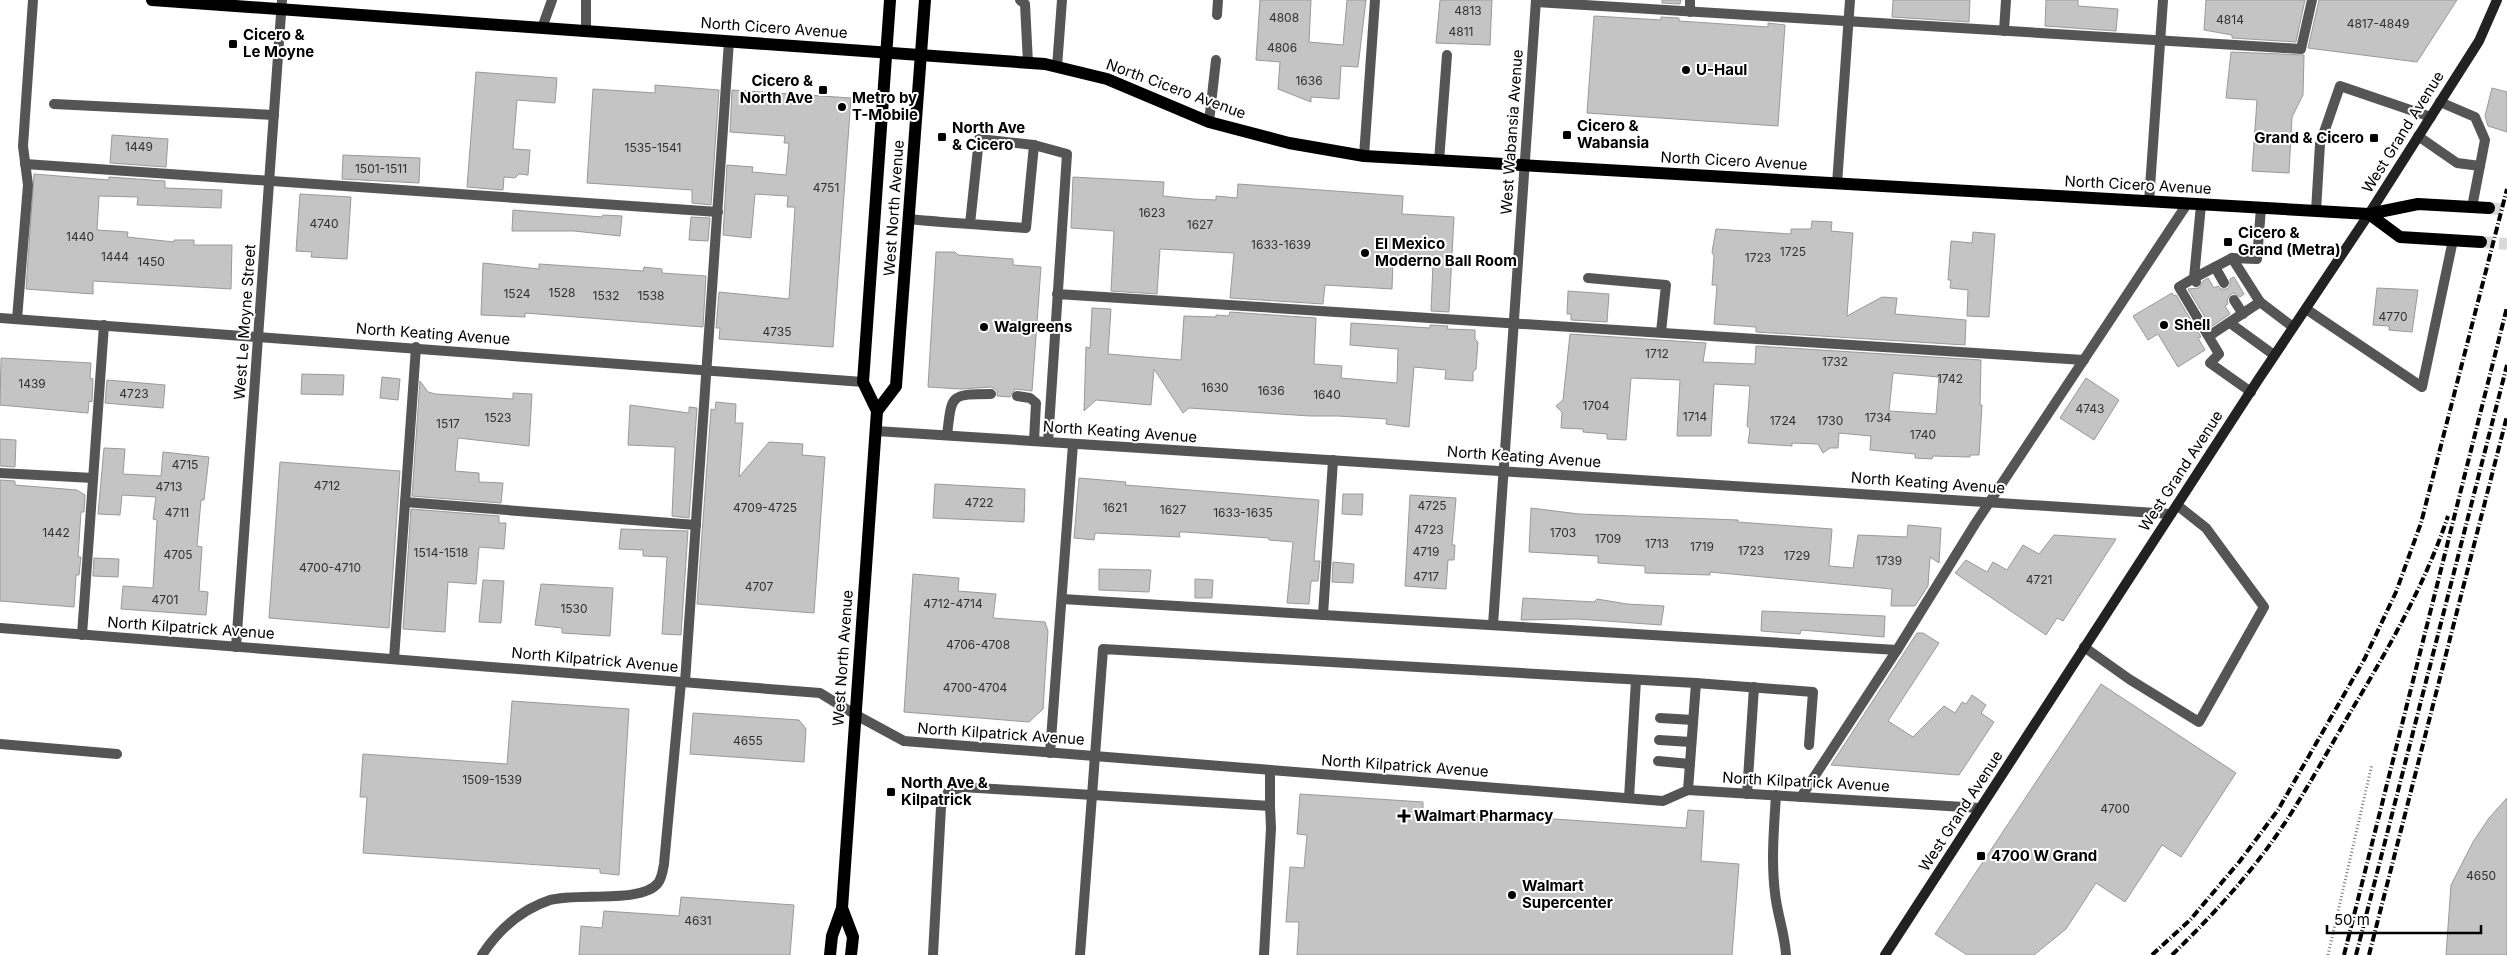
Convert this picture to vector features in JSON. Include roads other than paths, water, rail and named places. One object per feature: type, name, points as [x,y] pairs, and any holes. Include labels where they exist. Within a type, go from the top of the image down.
[{"type":"main road","name":"North Cicero Avenue","points":[[152,0],[282,5],[542,28],[1028,63],[1057,67],[1106,79],[1210,122],[1289,143],[1364,156],[2369,214],[2418,204],[2489,208]]},
{"type":"main road","name":"West North Avenue","points":[[830,955],[832,936],[842,908],[876,431],[877,411],[864,382],[890,0]]},
{"type":"main road","name":"West North Avenue","points":[[877,411],[896,386],[925,0]]},
{"type":"main road","name":"West Grand Avenue","points":[[1884,955],[2274,355],[2369,214],[2479,41],[2497,0]]},
{"type":"main road","points":[[2369,214],[2400,237],[2481,242]]},
{"type":"main road","name":"West North Avenue","points":[[842,908],[853,937],[851,955]]},
{"type":"street","points":[[18,319],[28,185],[23,146],[32,0]]},
{"type":"street","points":[[542,28],[552,0]]},
{"type":"street","points":[[586,0],[586,31]]},
{"type":"street","points":[[1020,0],[1025,4],[1028,63]]},
{"type":"street","points":[[1057,67],[1062,0]]},
{"type":"street","points":[[1217,16],[1218,0]]},
{"type":"street","points":[[1364,156],[1375,0]]},
{"type":"street","points":[[1690,0],[1690,12]]},
{"type":"street","points":[[1838,184],[1850,0]]},
{"type":"street","points":[[2004,31],[2006,0]]},
{"type":"street","points":[[2149,202],[2163,0]]},
{"type":"street","points":[[1536,1],[2301,49],[2312,0]]},
{"type":"street","name":"West Wabansia Avenue","points":[[1493,625],[1536,1]]},
{"type":"street","name":"West Le Moyne Street","points":[[236,647],[282,5]]},
{"type":"street","points":[[482,955],[493,938],[520,913],[550,900],[577,896],[627,896],[650,889],[659,882],[664,864],[683,682],[708,370],[728,41]]},
{"type":"street","points":[[1439,161],[1447,55]]},
{"type":"street","points":[[1210,122],[1216,60]]},
{"type":"street","points":[[2316,211],[2320,144],[2340,86],[2431,116]]},
{"type":"street","points":[[2440,102],[2475,117],[2485,140],[2472,208]]},
{"type":"street","points":[[54,104],[274,115]]},
{"type":"street","points":[[2418,136],[2457,163],[2480,166]]},
{"type":"street","points":[[970,224],[979,139],[1034,145],[1067,154],[1048,442]]},
{"type":"street","points":[[909,220],[1026,228],[1034,145]]},
{"type":"street","points":[[25,164],[718,212]]},
{"type":"street","points":[[1801,797],[1897,650],[1990,502],[2187,204]]},
{"type":"street","points":[[2195,281],[2200,204]]},
{"type":"street","points":[[2250,392],[2210,363],[2219,354],[2178,287],[2195,281],[2232,258],[2257,259],[2261,208]]},
{"type":"street","points":[[2306,309],[2422,387],[2453,240]]},
{"type":"street","points":[[2232,258],[2260,302],[2293,328]]},
{"type":"street","points":[[2215,267],[2224,283]]},
{"type":"street","points":[[1588,278],[1666,285],[1661,332]]},
{"type":"street","points":[[1057,294],[2084,360]]},
{"type":"street","points":[[2234,300],[2243,314]]},
{"type":"street","points":[[2209,336],[2260,302]]},
{"type":"street","name":"North Keating Avenue","points":[[0,318],[416,347],[864,382]]},
{"type":"street","points":[[82,635],[104,325]]},
{"type":"street","points":[[2224,325],[2274,355]]},
{"type":"street","points":[[394,659],[416,347]]},
{"type":"street","points":[[947,436],[951,406],[955,399],[963,394],[991,394]]},
{"type":"street","points":[[1017,396],[1030,398],[1036,403],[1034,441]]},
{"type":"street","name":"North Keating Avenue","points":[[876,431],[2171,514]]},
{"type":"street","points":[[1050,753],[1073,444]]},
{"type":"street","points":[[1324,615],[1333,460]]},
{"type":"street","points":[[0,473],[93,478]]},
{"type":"street","points":[[405,502],[696,524]]},
{"type":"street","points":[[2084,648],[2129,679],[2199,722],[2264,607],[2206,528],[2177,505]]},
{"type":"street","points":[[1062,599],[1897,650]]},
{"type":"street","name":"North Kilpatrick Avenue","points":[[0,628],[820,693],[904,742],[1663,801],[1688,790],[1980,808]]},
{"type":"street","points":[[1080,955],[1103,649],[1696,683],[1813,692],[1809,745]]},
{"type":"street","points":[[1629,798],[1636,760],[1638,716],[1636,680]]},
{"type":"street","points":[[1688,790],[1696,683]]},
{"type":"street","points":[[1747,794],[1754,688]]},
{"type":"street","points":[[1660,718],[1693,720]]},
{"type":"street","points":[[1659,740],[1691,742]]},
{"type":"street","points":[[0,744],[117,754]]},
{"type":"street","points":[[1658,762],[1690,764]]},
{"type":"street","points":[[1264,955],[1272,828],[1270,770]]},
{"type":"street","points":[[933,955],[942,807],[948,792],[962,787],[1270,806]]},
{"type":"street","points":[[1776,795],[1773,873],[1775,897],[1786,938],[1786,955]]},
{"type":"tunnel","points":[[2489,208],[2507,210]]},
{"type":"tunnel","points":[[2481,242],[2507,244]]},
{"type":"railway","points":[[2152,955],[2190,920],[2240,861],[2278,810],[2365,658],[2396,592],[2421,523],[2507,189]]},
{"type":"railway","points":[[2344,955],[2507,307]]},
{"type":"railway","points":[[2356,955],[2507,365]]},
{"type":"railway","points":[[2369,955],[2507,416]]},
{"type":"railway","points":[[2172,955],[2213,914],[2263,855],[2296,806],[2381,660],[2406,613],[2429,565],[2448,516]]},
{"type":"place","name":"Cicero & Le Moyne","points":[[233,44]]},
{"type":"place","name":"U-Haul","points":[[1686,70]]},
{"type":"place","name":"Cicero & North Ave","points":[[823,90]]},
{"type":"place","name":"Metro by T-Mobile","points":[[842,107]]},
{"type":"place","name":"Cicero & Wabansia","points":[[1567,135]]},
{"type":"place","name":"North Ave & Cicero","points":[[942,137]]},
{"type":"place","name":"Grand & Cicero","points":[[2374,138]]},
{"type":"place","name":"Cicero & Grand (Metra)","points":[[2228,242]]},
{"type":"place","name":"El Mexico Moderno Ball Room","points":[[1365,253]]},
{"type":"place","name":"Shell","points":[[2164,325]]},
{"type":"place","name":"Walgreens","points":[[984,327]]},
{"type":"place","name":"North Ave & Kilpatrick","points":[[891,792]]},
{"type":"place","name":"Walmart Pharmacy","points":[[1404,816]]},
{"type":"place","name":"4700 W Grand","points":[[1981,856]]},
{"type":"place","name":"Walmart Supercenter","points":[[1512,895]]}]
